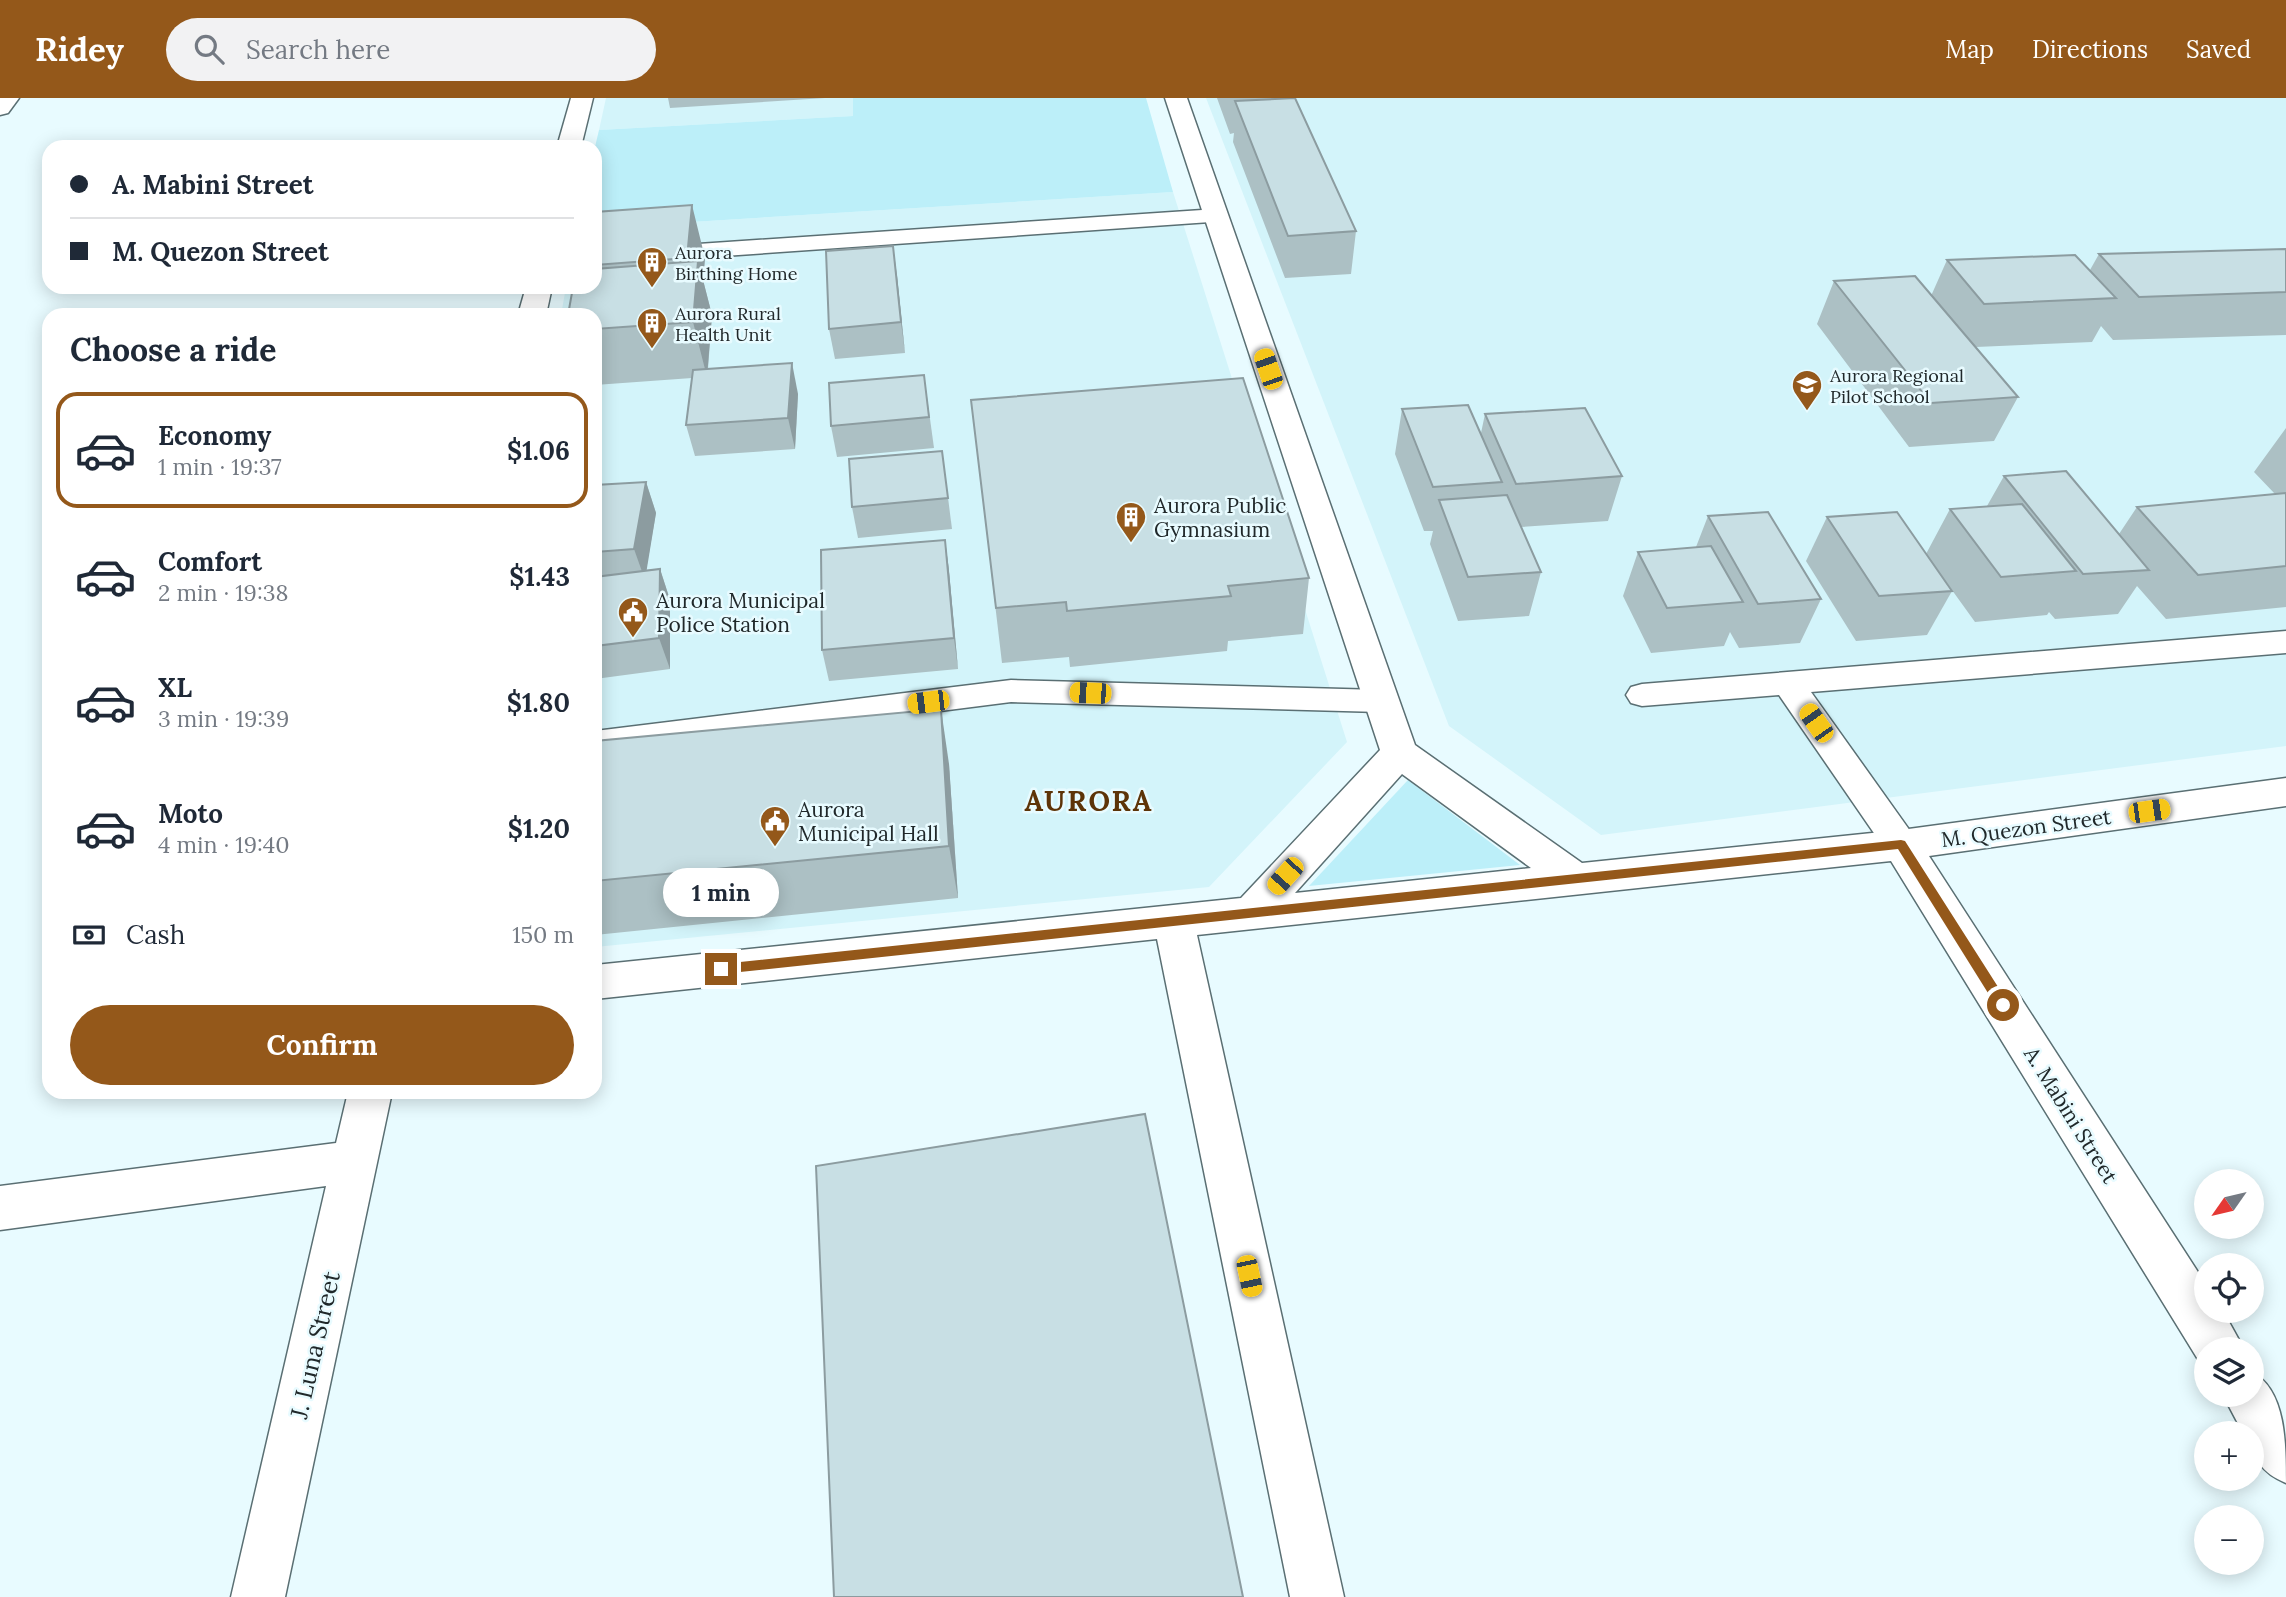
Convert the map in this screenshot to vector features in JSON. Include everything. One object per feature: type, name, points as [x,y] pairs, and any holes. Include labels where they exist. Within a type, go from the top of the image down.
[{"type":"street","points":[[0,108],[8,98]]},
{"type":"street","points":[[571,140],[582,98]]},
{"type":"street","points":[[1176,98],[1399,753],[1575,879]]},
{"type":"street","points":[[1251,914],[1399,753]]},
{"type":"street","name":"M. Quezon Street","points":[[602,981],[1901,845],[2286,792]]},
{"type":"street","name":"A. Mabini Street","points":[[1901,845],[2211,1337]]},
{"type":"street","points":[[1174,922],[1317,1597]]},
{"type":"street","name":"J. Luna Street","points":[[258,1597],[369,1099]]},
{"type":"street","points":[[0,1208],[356,1161]]},
{"type":"street","points":[[2255,1407],[2286,1457]]},
{"type":"lane","points":[[602,258],[1217,216]]},
{"type":"lane","points":[[1642,695],[2286,642]]},
{"type":"lane","points":[[1787,682],[1901,845]]},
{"type":"lane","points":[[602,742],[1012,691],[1380,701]]},
{"type":"shaded area","points":[[606,98],[853,98],[853,116],[599,130]]},
{"type":"shaded area","points":[[853,98],[1146,98],[1173,192],[602,228],[602,140],[597,140],[599,130],[853,116]]},
{"type":"shaded area","name":"Aurora Regional Pilot School","points":[[1206,98],[2286,98],[2286,746],[1601,835],[1449,726]]},
{"type":"shaded area","points":[[1173,192],[1347,742],[1209,887],[602,946],[602,308],[562,308],[565,294],[602,294],[602,228]]},
{"type":"shaded area","points":[[1408,780],[1520,865],[1309,886]]},
{"type":"building","points":[[1295,98],[1356,231],[1288,236],[1235,101]]},
{"type":"building","points":[[692,205],[687,258],[602,264],[602,211]]},
{"type":"building","points":[[893,246],[901,322],[829,329],[826,251]]},
{"type":"building","points":[[2286,249],[2286,292],[2139,297],[2099,254]]},
{"type":"building","points":[[2075,255],[2116,298],[1984,304],[1947,260]]},
{"type":"building","name":"Aurora Birthing Home","points":[[698,261],[693,322],[602,328],[602,308],[569,308],[572,294],[602,294],[602,268]]},
{"type":"building","points":[[1915,276],[2018,397],[1931,403],[1834,281]]},
{"type":"building","points":[[792,363],[788,418],[686,425],[693,370]]},
{"type":"building","points":[[924,375],[929,417],[831,426],[829,383]]},
{"type":"building","name":"Aurora Public Gymnasium","points":[[1243,378],[1309,578],[1228,586],[1231,596],[1067,611],[1066,602],[996,608],[971,400]]},
{"type":"building","points":[[1468,405],[1502,482],[1433,487],[1402,409]]},
{"type":"building","points":[[1585,408],[1622,476],[1516,484],[1485,414]]},
{"type":"building","points":[[942,451],[948,498],[852,507],[849,459]]},
{"type":"building","points":[[2066,471],[2149,570],[2083,574],[2004,476]]},
{"type":"building","points":[[646,482],[634,549],[602,551],[602,485]]},
{"type":"building","points":[[2286,493],[2286,566],[2198,575],[2137,507]]},
{"type":"building","points":[[1507,495],[1541,572],[1468,577],[1439,500]]},
{"type":"building","points":[[2022,504],[2076,571],[2001,577],[1950,509]]},
{"type":"building","points":[[1768,512],[1821,599],[1758,604],[1708,516]]},
{"type":"building","points":[[1897,512],[1952,591],[1879,596],[1827,517]]},
{"type":"building","points":[[945,540],[954,638],[822,650],[821,550]]},
{"type":"building","points":[[1711,546],[1743,602],[1667,608],[1638,552]]},
{"type":"building","points":[[660,569],[659,638],[602,645],[602,576]]},
{"type":"building","points":[[941,709],[949,846],[602,880],[602,740]]},
{"type":"building","points":[[1145,1114],[1243,1597],[834,1597],[816,1166]]},
{"type":"place","name":"Aurora Birthing Home","points":[[652,289]]},
{"type":"place","name":"Aurora Rural Health Unit","points":[[652,350]]},
{"type":"place","name":"Aurora Regional Pilot School","points":[[1807,412]]},
{"type":"place","name":"Aurora Public Gymnasium","points":[[1131,544]]},
{"type":"place","name":"Aurora Municipal Police Station","points":[[633,639]]},
{"type":"place","name":"Aurora Municipal Hall","points":[[775,848]]},
{"type":"district","name":"AURORA","points":[[1089,801]]},
{"type":"route","points":[[721,969],[1901,845],[2003,1005]]}]
